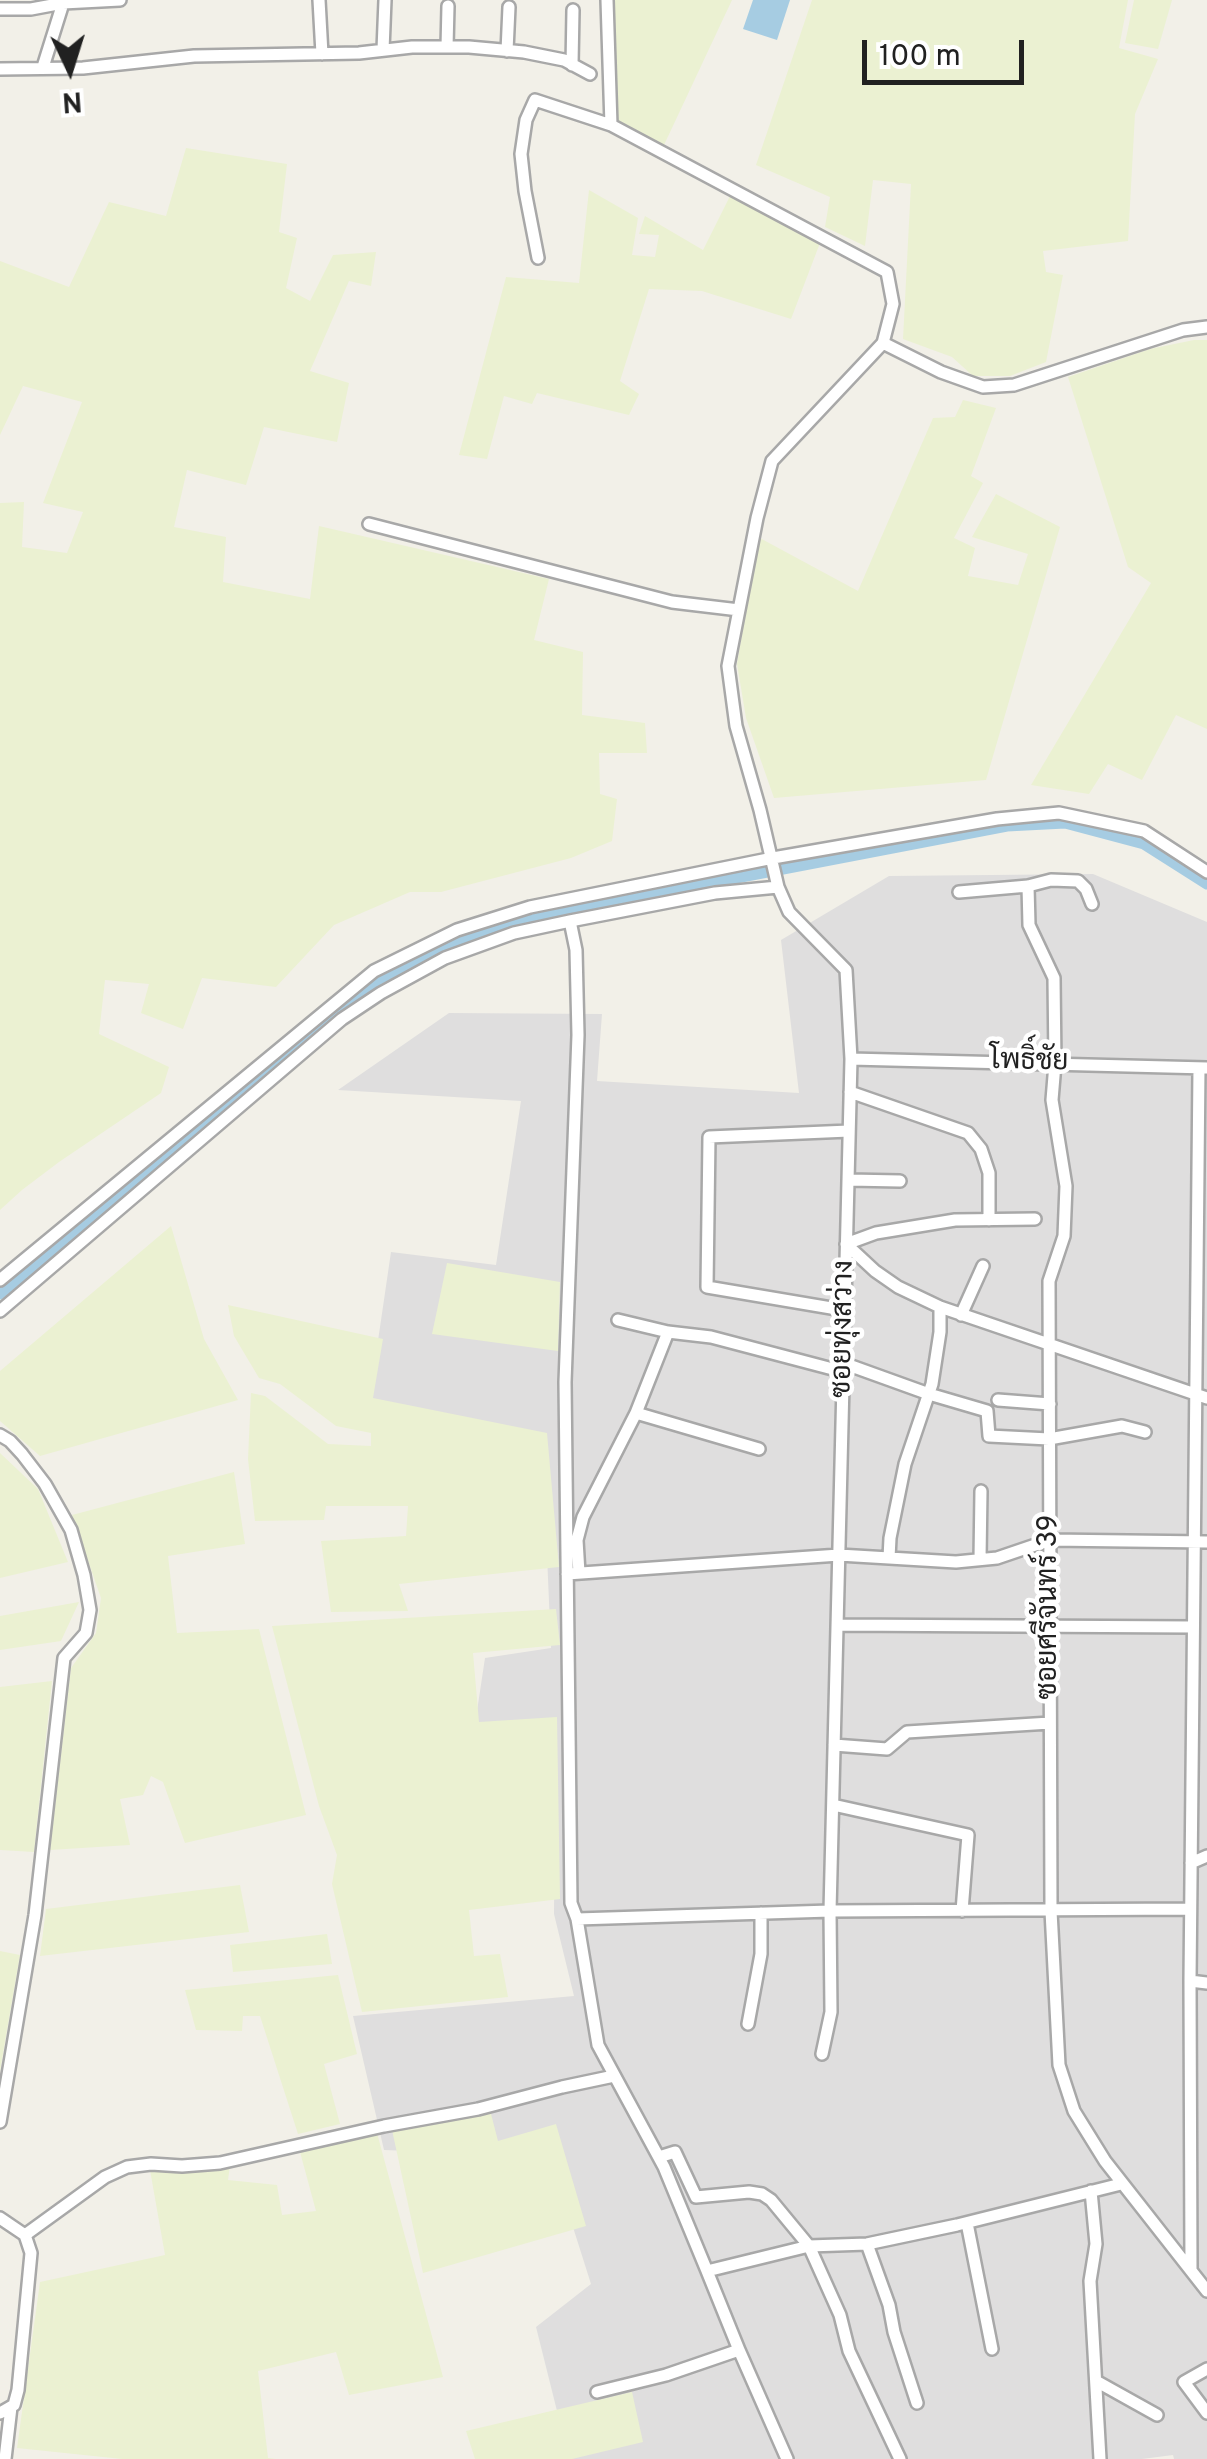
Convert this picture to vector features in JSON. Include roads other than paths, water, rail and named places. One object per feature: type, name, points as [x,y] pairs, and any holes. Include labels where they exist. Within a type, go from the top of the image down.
[{"type":"street","points":[[0,8],[31,9],[63,2],[120,0]]},
{"type":"street","points":[[319,0],[322,54]]},
{"type":"street","points":[[383,50],[385,0]]},
{"type":"street","points":[[608,0],[611,125]]},
{"type":"street","points":[[43,68],[63,2]]},
{"type":"street","points":[[447,47],[448,6]]},
{"type":"street","points":[[507,51],[509,7]]},
{"type":"street","points":[[572,65],[573,10]]},
{"type":"street","points":[[0,69],[83,68],[194,56],[447,47],[564,60],[590,74]]},
{"type":"street","points":[[538,258],[521,154],[526,120],[535,100],[611,125],[887,272],[894,304],[883,344],[983,387],[1014,385],[1183,330],[1207,327]]},
{"type":"street","name":"ซอยทุ่งสว่าง","points":[[822,2054],[831,2012],[830,1911],[851,1059],[846,970],[789,912],[736,726],[728,666],[772,461],[883,344]]},
{"type":"street","points":[[369,524],[672,602],[739,610]]},
{"type":"street","points":[[0,1280],[374,971],[457,930],[530,907],[776,872],[997,820],[1059,812],[1144,830],[1207,872]]},
{"type":"street","points":[[0,1311],[342,1019],[380,994],[445,958],[514,934],[715,893],[776,872]]},
{"type":"street","points":[[959,892],[1051,880],[1078,882],[1092,904]]},
{"type":"street","name":"ซอยศรีจันทร์ 39","points":[[1028,886],[1029,925],[1054,978],[1052,1100],[1066,1186],[1064,1236],[1049,1281],[1050,1911],[1058,2065],[1074,2111],[1122,2184],[1207,2291]]},
{"type":"street","points":[[570,921],[576,950],[578,1035],[565,1366],[573,1574],[571,1902],[598,2045],[659,2157],[787,2459]]},
{"type":"street","name":"โพธิ์ชัย","points":[[851,1059],[1203,1068]]},
{"type":"street","points":[[1191,2270],[1190,1909],[1193,1628],[1200,1542],[1203,1068]]},
{"type":"street","points":[[850,1092],[968,1134],[981,1149],[990,1173],[990,1220]]},
{"type":"street","points":[[844,1310],[707,1288],[709,1137],[849,1131]]},
{"type":"street","points":[[849,1180],[900,1180]]},
{"type":"street","points":[[1035,1219],[955,1220],[876,1233],[846,1244],[898,1287],[940,1307],[1201,1397]]},
{"type":"street","points":[[961,1315],[983,1266]]},
{"type":"street","points":[[888,1558],[904,1464],[928,1394],[940,1332],[940,1307]]},
{"type":"street","points":[[618,1320],[844,1368],[987,1410],[990,1436],[1050,1439],[1122,1426],[1144,1432]]},
{"type":"street","points":[[573,1574],[583,1517],[636,1413],[668,1332]]},
{"type":"street","points":[[998,1400],[1050,1404]]},
{"type":"street","points":[[636,1413],[759,1450]]},
{"type":"street","points":[[0,1436],[10,1441],[46,1484],[70,1530],[90,1610],[86,1632],[64,1658],[35,1915],[0,2122]]},
{"type":"street","points":[[980,1491],[980,1558]]},
{"type":"street","points":[[573,1574],[839,1555],[956,1562],[997,1558],[1050,1540],[1200,1542]]},
{"type":"street","points":[[837,1625],[1193,1628]]},
{"type":"street","points":[[834,1745],[887,1749],[908,1732],[1050,1722]]},
{"type":"street","points":[[833,1805],[968,1834],[962,1911]]},
{"type":"street","points":[[1191,1864],[1207,1856]]},
{"type":"street","points":[[576,1919],[830,1911],[1190,1909]]},
{"type":"street","points":[[748,2024],[761,1954],[761,1913]]},
{"type":"street","points":[[1190,1981],[1207,1983]]},
{"type":"street","points":[[25,2236],[105,2178],[127,2167],[220,2163],[614,2076]]},
{"type":"street","points":[[659,2157],[675,2152],[696,2197],[762,2194],[809,2246],[840,2315],[850,2351],[900,2459]]},
{"type":"street","points":[[707,2272],[809,2246],[867,2244],[967,2223],[1122,2184]]},
{"type":"street","points":[[1092,2191],[1096,2244],[1090,2282],[1100,2459]]},
{"type":"street","points":[[0,2218],[25,2236],[32,2254],[18,2390],[14,2405],[5,2410],[5,2459]]},
{"type":"street","points":[[967,2223],[992,2349]]},
{"type":"street","points":[[867,2244],[917,2404]]},
{"type":"street","points":[[598,2392],[666,2375],[739,2350]]},
{"type":"street","points":[[1207,2369],[1184,2382],[1207,2412]]},
{"type":"street","points":[[1096,2381],[1157,2414]]},
{"type":"water","points":[[753,0],[790,0],[777,40],[743,29]]},
{"type":"waterway","points":[[0,1294],[379,979],[462,939],[538,916],[1007,826],[1065,823],[1144,844],[1207,884]]}]
